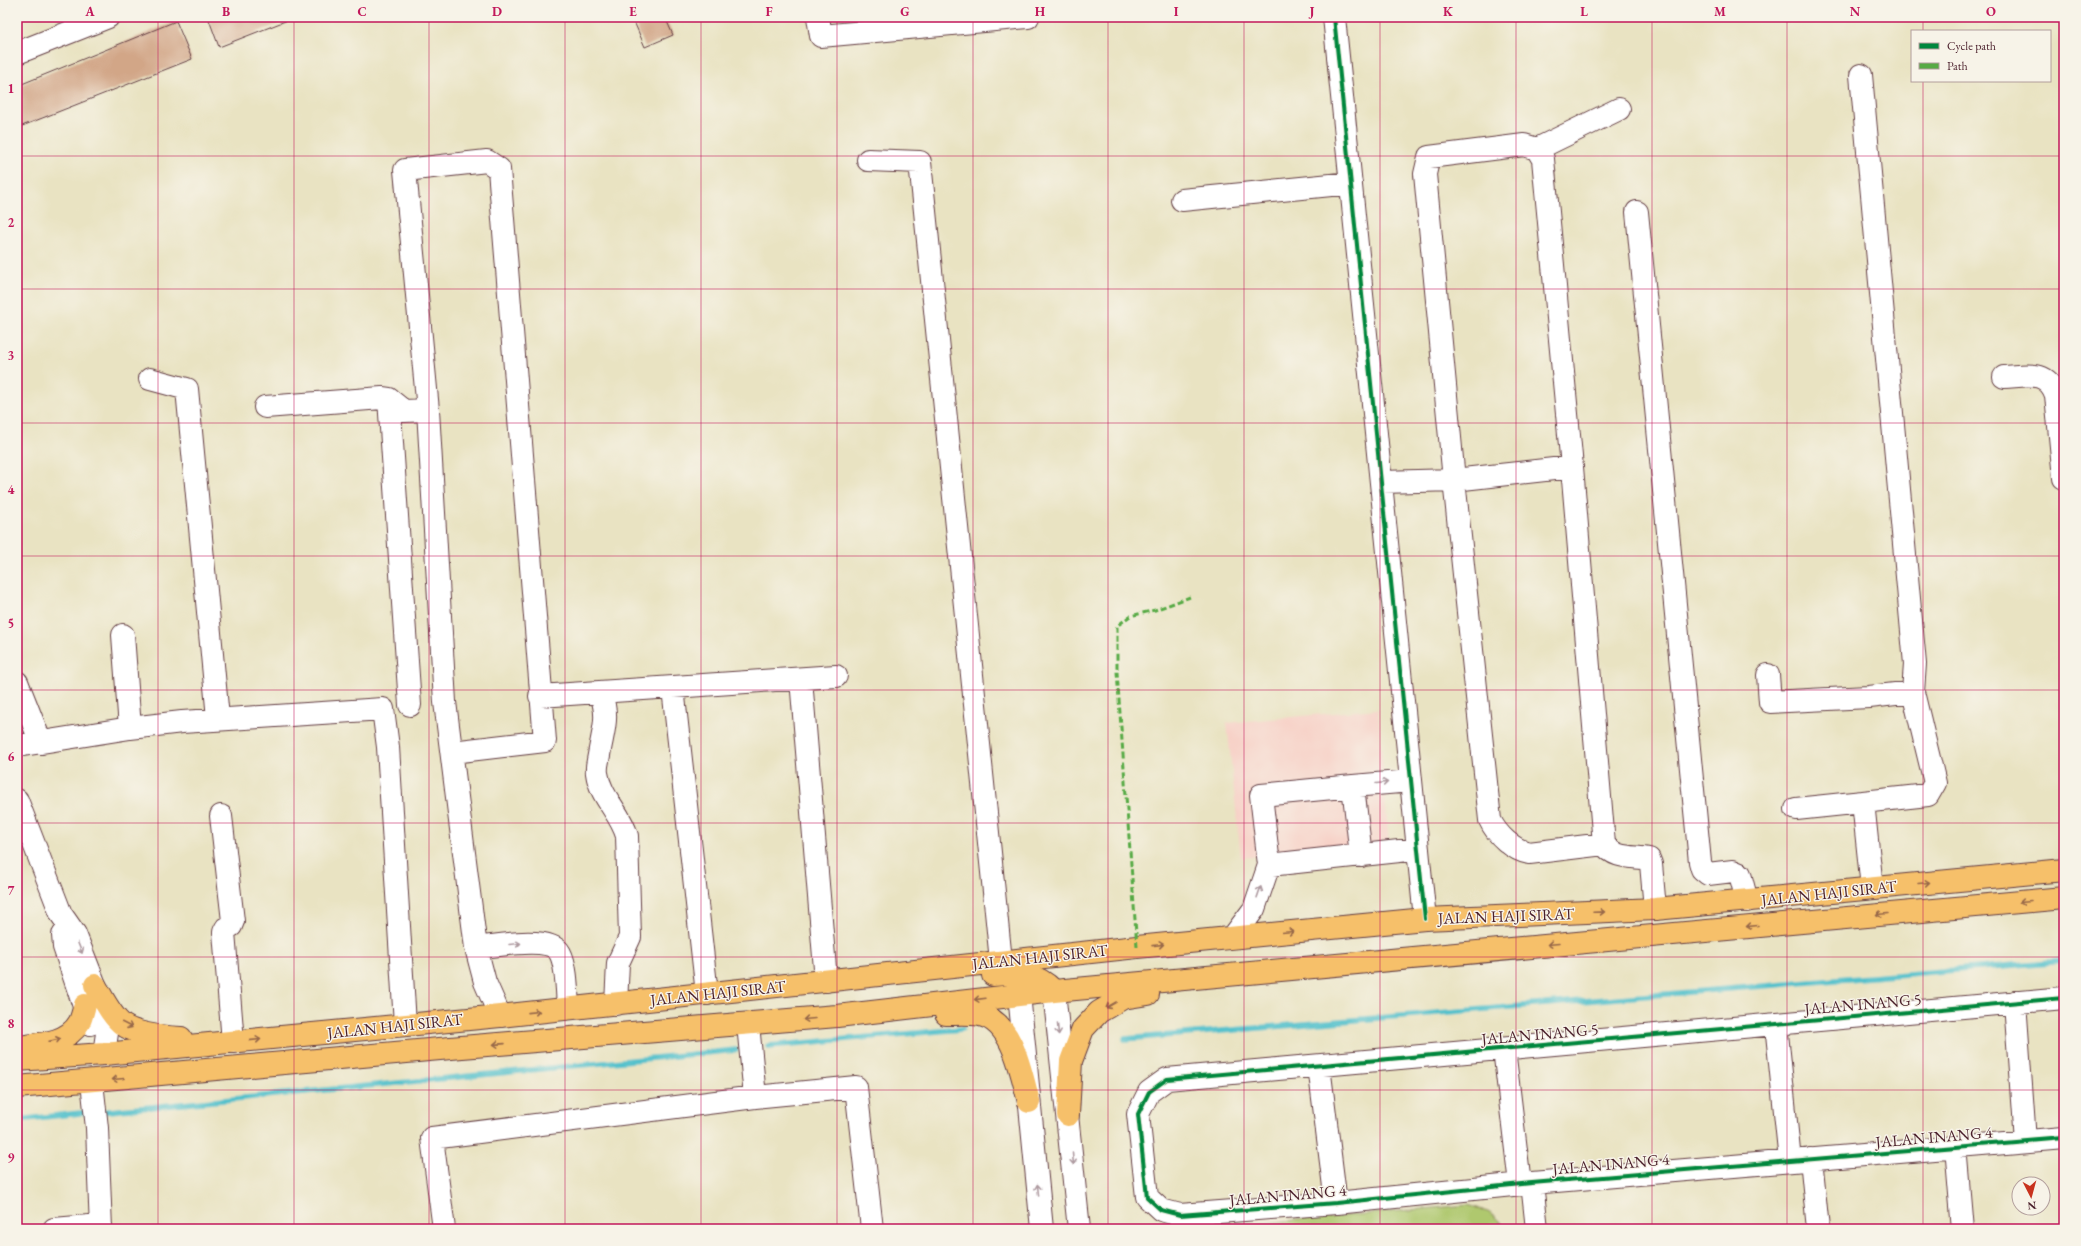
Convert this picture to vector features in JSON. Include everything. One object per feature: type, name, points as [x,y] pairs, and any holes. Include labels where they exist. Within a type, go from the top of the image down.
[{"type":"main road","name":"JALAN HAJI SIRAT","points":[[17,1060],[104,1054],[500,1016],[1137,947],[1425,919],[1655,909],[2064,870]]},
{"type":"main road","name":"JALAN HAJI SIRAT","points":[[17,1088],[93,1087],[462,1047],[836,1016],[1019,994],[2064,898]]},
{"type":"main road","points":[[1019,994],[1026,982],[1051,969],[1115,962],[1123,959],[1137,947]]},
{"type":"main road","points":[[1068,1115],[1071,1061],[1083,1029],[1099,1012],[1123,998],[1422,965],[1508,948]]},
{"type":"main road","points":[[707,994],[787,993],[1015,974],[1044,980],[1054,991]]},
{"type":"main road","points":[[95,985],[112,1013],[124,1026],[163,1036],[222,1042]]},
{"type":"main road","points":[[17,1047],[62,1039],[72,1032],[79,1023],[85,1005]]},
{"type":"main road","points":[[836,1016],[981,1015],[996,1024],[1014,1047],[1029,1102]]},
{"type":"main road","points":[[500,1016],[523,1031],[635,1022],[698,1028]]},
{"type":"main road","points":[[17,1078],[88,1071],[99,1063],[104,1054],[133,1066],[152,1068],[336,1046],[395,1044],[462,1047]]},
{"type":"street","points":[[17,53],[108,17]]},
{"type":"street","points":[[818,17],[821,36],[1028,17]]},
{"type":"street","points":[[1334,17],[1425,919]]},
{"type":"street","points":[[1796,809],[1928,795],[1932,791],[1935,783],[1913,692],[1915,664],[1861,75]]},
{"type":"street","points":[[1604,844],[1529,853],[1518,851],[1494,828],[1490,820],[1454,480],[1425,174],[1429,157],[1524,145],[1537,149],[1619,109]]},
{"type":"street","points":[[1537,149],[1542,159],[1572,467],[1604,844],[1608,851],[1616,855],[1649,859],[1651,864],[1655,909]]},
{"type":"street","points":[[868,160],[920,162],[1001,962]]},
{"type":"street","points":[[452,752],[545,741],[540,696],[499,169],[487,161],[405,170],[428,410],[445,702],[476,948],[484,982],[500,1016]]},
{"type":"street","points":[[1182,200],[1351,183]]},
{"type":"street","points":[[1637,212],[1700,862],[1702,869],[1708,874],[1733,871],[1740,874],[1747,901]]},
{"type":"street","points":[[2004,377],[2042,376],[2052,384],[2056,395],[2064,478]]},
{"type":"street","points":[[150,379],[187,389],[218,718]]},
{"type":"street","points":[[265,407],[389,399],[404,411],[428,410]]},
{"type":"street","points":[[389,399],[410,705]]},
{"type":"street","points":[[1381,482],[1454,480],[1572,467]]},
{"type":"street","points":[[123,635],[130,728]]},
{"type":"street","points":[[1768,675],[1770,702],[1869,697],[1913,692]]},
{"type":"street","points":[[540,696],[836,676]]},
{"type":"street","points":[[801,679],[826,981]]},
{"type":"street","points":[[17,682],[40,743]]},
{"type":"street","points":[[673,688],[707,994]]},
{"type":"street","points":[[600,692],[605,705],[607,719],[596,771],[599,786],[624,824],[627,836],[630,937],[620,954],[618,963],[616,1004]]},
{"type":"street","points":[[17,746],[130,728],[218,718],[383,708],[445,702]]},
{"type":"street","points":[[383,708],[388,747],[405,1024]]},
{"type":"street","points":[[1233,937],[1254,909],[1269,865],[1261,795],[1411,781]]},
{"type":"street","points":[[1353,786],[1360,856]]},
{"type":"street","points":[[17,800],[61,914],[75,934],[95,985],[107,1033],[104,1054]]},
{"type":"street","points":[[1863,802],[1872,888]]},
{"type":"street","points":[[222,816],[233,921],[231,926],[226,928],[224,932],[222,1042]]},
{"type":"street","points":[[1269,865],[1418,849]]},
{"type":"street","points":[[61,914],[64,947],[85,1005],[93,1036],[104,1054]]},
{"type":"street","points":[[476,948],[536,943],[554,947],[559,952],[562,960],[568,1008]]},
{"type":"street","points":[[1054,991],[1080,1229]]},
{"type":"street","points":[[1019,994],[1042,1229]]},
{"type":"street","name":"JALAN INANG 5","points":[[1160,1210],[1147,1197],[1138,1114],[1148,1092],[1167,1079],[2064,998]]},
{"type":"street","points":[[2016,1002],[2025,1141]]},
{"type":"street","points":[[748,1024],[755,1097]]},
{"type":"street","points":[[1776,1024],[1800,1160],[1818,1229]]},
{"type":"street","points":[[1504,1049],[1526,1183],[1537,1229]]},
{"type":"street","points":[[1319,1066],[1336,1203]]},
{"type":"street","points":[[54,1229],[101,1227],[97,1128],[93,1087]]},
{"type":"street","points":[[444,1229],[432,1138],[755,1097],[856,1087],[872,1229]]},
{"type":"street","name":"JALAN INANG 4","points":[[1160,1210],[1180,1215],[1336,1203],[1526,1183],[2064,1138]]},
{"type":"street","points":[[1955,1147],[1962,1229]]},
{"type":"shaded area","points":[[1378,709],[1389,845],[1241,858],[1227,723]]},
{"type":"green space","points":[[1468,1205],[1494,1216],[1505,1229],[1194,1229]]},
{"type":"building","points":[[208,17],[292,17],[293,18],[219,47]]},
{"type":"building","points":[[632,17],[665,17],[673,35],[645,47]]},
{"type":"building","points":[[176,21],[192,59],[17,128],[17,86]]},
{"type":"waterway","points":[[1125,1039],[2064,961]]},
{"type":"waterway","points":[[768,1046],[962,1029]]},
{"type":"waterway","points":[[99,1112],[736,1050]]},
{"type":"waterway","points":[[17,1120],[90,1112]]},
{"type":"marked path","points":[[1137,947],[1117,672],[1117,626],[1130,616],[1155,610],[1190,597]]},
{"type":"cycle path","points":[[1334,17],[1425,919]]},
{"type":"cycle path","points":[[2064,998],[1167,1079],[1149,1092],[1138,1114],[1147,1197],[1161,1210],[1180,1215],[1336,1203],[1532,1183],[2064,1138]]}]
